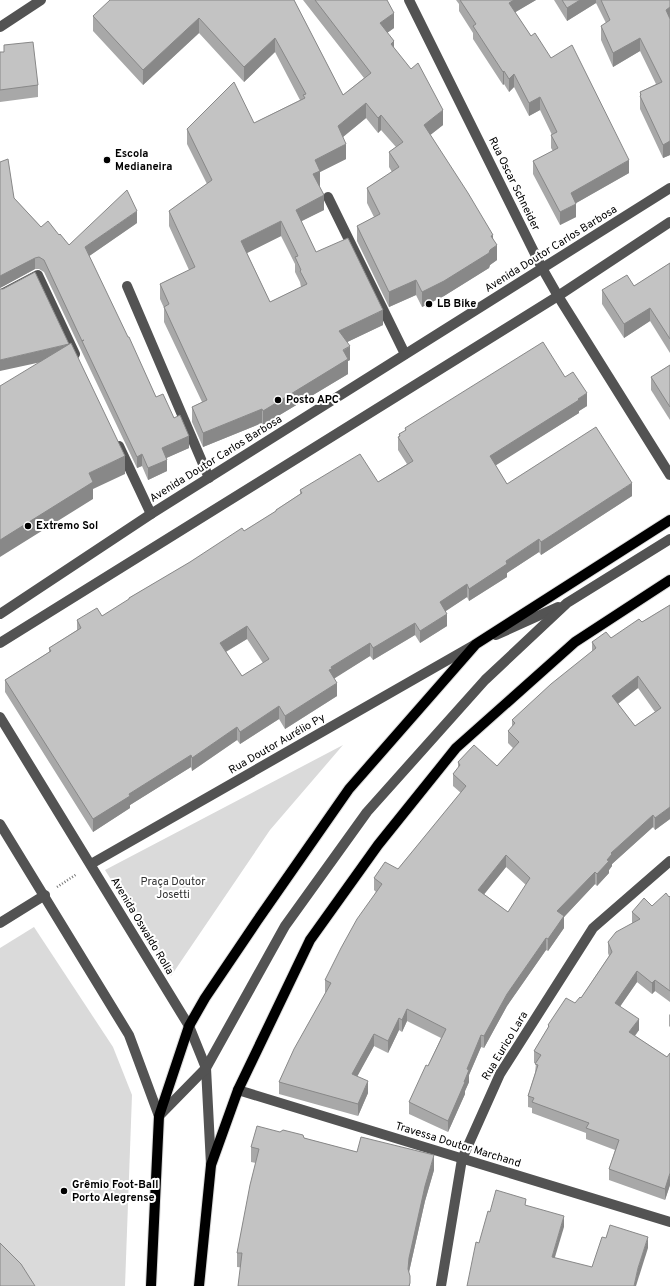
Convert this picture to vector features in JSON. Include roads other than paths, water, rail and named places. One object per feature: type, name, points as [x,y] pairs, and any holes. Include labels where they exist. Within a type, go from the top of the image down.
[{"type":"main road","points":[[151,1286],[159,1116],[189,1026],[244,940],[349,789],[476,644],[670,520]]},
{"type":"main road","points":[[199,1286],[211,1165],[238,1090],[310,940],[378,845],[456,748],[575,642],[670,580]]},
{"type":"street","points":[[0,27],[41,0]]},
{"type":"street","name":"Rua Oscar Schneider","points":[[410,0],[542,268],[670,475]]},
{"type":"street","name":"Avenida Doutor Carlos Barbosa","points":[[0,614],[151,514],[670,188]]},
{"type":"street","points":[[328,197],[405,354]]},
{"type":"street","points":[[0,643],[558,296],[670,222]]},
{"type":"street","points":[[0,294],[38,275],[78,359]]},
{"type":"street","points":[[127,286],[209,478]]},
{"type":"street","points":[[114,437],[151,514]]},
{"type":"street","points":[[0,824],[129,1035],[159,1116],[206,1068],[285,926],[367,812],[485,680],[567,603],[670,539]]},
{"type":"street","name":"Rua Doutor Aurélio Py","points":[[91,864],[476,644],[567,603]]},
{"type":"street","name":"Avenida Oswaldo Rolla","points":[[0,717],[189,1026],[206,1068],[211,1165]]},
{"type":"street","name":"Rua Eurico Lara","points":[[441,1286],[462,1159],[500,1074],[594,928],[670,861]]},
{"type":"street","points":[[0,923],[44,896]]},
{"type":"street","name":"Travessa Doutor Marchand","points":[[238,1090],[670,1222]]},
{"type":"place","name":"Escola Medianeira","points":[[107,160]]},
{"type":"place","name":"LB Bike","points":[[429,304]]},
{"type":"place","name":"Posto APC","points":[[278,400]]},
{"type":"place","name":"Extremo Sol","points":[[28,526]]},
{"type":"place","name":"Grêmio Foot-Ball Porto Alegrense","points":[[64,1191]]},
{"type":"park label","name":"Praça Doutor Josetti","points":[[173,888]]}]
